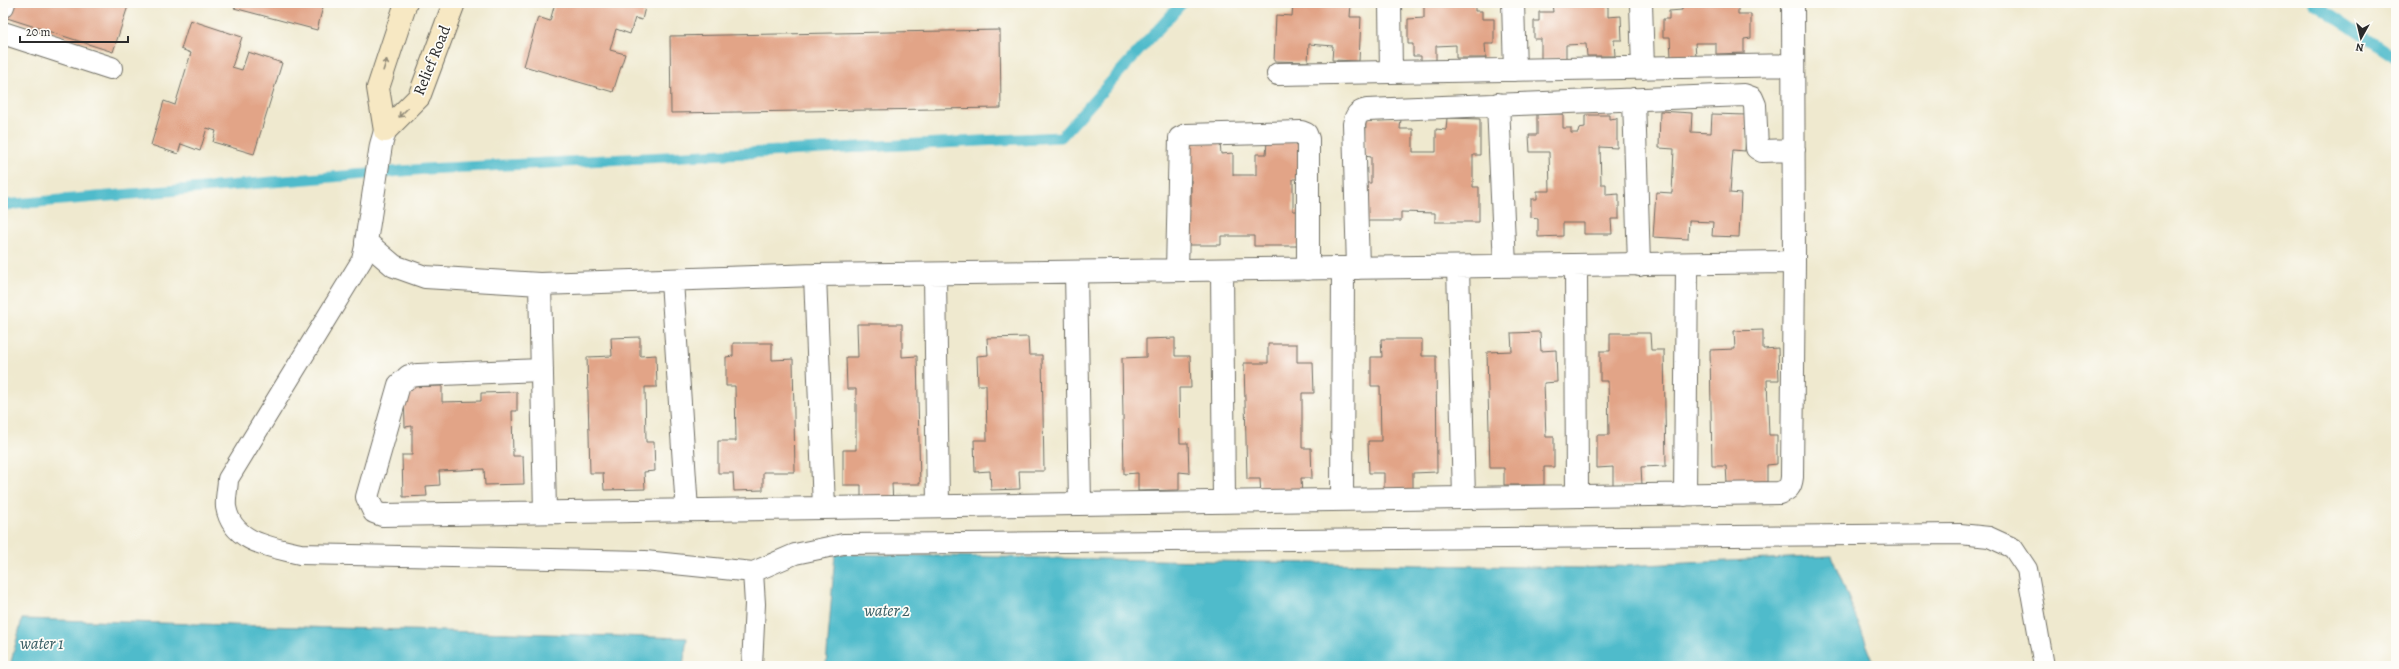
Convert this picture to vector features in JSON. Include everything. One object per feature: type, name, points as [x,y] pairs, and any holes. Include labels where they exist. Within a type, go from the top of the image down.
[{"type":"street","points":[[406,3],[378,88],[383,138],[367,234],[394,266],[425,277],[540,284],[672,281],[815,275],[1794,262]]},
{"type":"street","name":"Relief Road","points":[[383,138],[419,97],[454,3]]},
{"type":"street","points":[[1390,3],[1391,72]]},
{"type":"street","points":[[1513,3],[1515,70]]},
{"type":"street","points":[[1641,3],[1643,68]]},
{"type":"street","points":[[542,370],[418,375],[404,379],[399,385],[367,497],[374,512],[382,515],[1779,493],[1787,491],[1791,485],[1794,262],[1793,3]]},
{"type":"street","points":[[3,33],[111,68]]},
{"type":"street","points":[[1278,74],[1793,65]]},
{"type":"street","points":[[1342,500],[1356,116],[1360,112],[1367,110],[1498,104],[1744,95],[1752,98],[1755,105],[1757,148],[1762,151],[1794,150]]},
{"type":"street","points":[[1634,99],[1639,264]]},
{"type":"street","points":[[1498,104],[1505,266]]},
{"type":"street","points":[[1177,270],[1180,138],[1186,135],[1301,132],[1306,134],[1308,139],[1308,269]]},
{"type":"street","points":[[1685,494],[1687,264]]},
{"type":"street","points":[[1576,265],[1577,496]]},
{"type":"street","points":[[1458,267],[1464,498]]},
{"type":"street","points":[[1222,270],[1224,502]]},
{"type":"street","points":[[1076,272],[1080,504]]},
{"type":"street","points":[[935,274],[938,506]]},
{"type":"street","points":[[815,275],[824,508]]},
{"type":"street","points":[[672,281],[687,510]]},
{"type":"street","points":[[540,284],[545,512]]},
{"type":"lane","points":[[367,234],[362,260],[228,479],[226,507],[234,525],[252,542],[300,554],[645,561],[753,572],[795,554],[843,544],[1967,535],[1989,537],[2013,548],[2027,569],[2044,666]]},
{"type":"lane","points":[[752,666],[755,604],[753,572]]},
{"type":"water","name":"water 2","points":[[835,554],[1582,568],[1832,556],[1875,666],[826,666]]},
{"type":"water","name":"water 1","points":[[22,619],[687,638],[683,666],[10,666]]},
{"type":"building","points":[[9,3],[129,3],[113,52],[4,17]]},
{"type":"building","points":[[236,3],[324,3],[317,30],[234,8]]},
{"type":"building","points":[[555,3],[646,3],[642,20],[635,18],[630,34],[616,29],[610,50],[625,54],[613,92],[524,66],[538,17],[550,21]]},
{"type":"building","points":[[1293,3],[1351,3],[1350,17],[1361,17],[1359,61],[1332,60],[1333,46],[1309,44],[1308,62],[1274,61],[1276,15],[1292,16]]},
{"type":"building","points":[[1424,3],[1475,3],[1475,11],[1482,11],[1482,19],[1494,19],[1494,44],[1485,44],[1486,58],[1456,58],[1456,45],[1436,46],[1436,61],[1421,61],[1421,56],[1413,56],[1413,44],[1408,44],[1408,19],[1424,18]]},
{"type":"building","points":[[1552,3],[1604,3],[1604,6],[1608,6],[1608,17],[1621,16],[1622,40],[1614,40],[1615,56],[1587,56],[1586,44],[1566,45],[1566,58],[1541,59],[1541,39],[1534,39],[1534,21],[1539,21],[1539,12],[1553,12]]},
{"type":"building","points":[[1682,3],[1738,3],[1738,14],[1751,14],[1751,38],[1744,39],[1744,53],[1716,54],[1716,43],[1695,43],[1696,56],[1671,57],[1670,37],[1663,37],[1663,19],[1669,19],[1669,11],[1682,10]]},
{"type":"building","points":[[190,20],[242,37],[232,67],[242,70],[248,52],[282,63],[254,154],[213,142],[216,131],[207,128],[200,151],[181,144],[178,154],[151,145],[164,101],[175,105],[191,53],[181,49]]},
{"type":"building","points":[[1000,30],[1001,108],[671,113],[670,36]]},
{"type":"building","points":[[1660,111],[1692,113],[1691,132],[1711,133],[1712,114],[1747,115],[1745,151],[1733,150],[1730,193],[1741,194],[1739,237],[1712,236],[1713,222],[1689,221],[1688,239],[1653,237],[1656,192],[1672,193],[1674,149],[1659,148]]},
{"type":"building","points":[[1537,114],[1563,114],[1563,128],[1571,128],[1571,133],[1578,133],[1579,128],[1585,127],[1585,115],[1609,115],[1609,119],[1617,118],[1617,148],[1600,147],[1601,184],[1606,184],[1606,195],[1619,194],[1619,219],[1611,219],[1612,234],[1584,234],[1584,223],[1563,223],[1563,236],[1538,237],[1538,218],[1531,217],[1531,199],[1537,199],[1537,191],[1550,191],[1549,152],[1530,152],[1529,135],[1537,135]]},
{"type":"building","points":[[1366,118],[1401,119],[1400,129],[1413,129],[1413,152],[1436,152],[1436,129],[1446,130],[1447,118],[1480,119],[1480,155],[1473,155],[1473,187],[1479,187],[1479,222],[1435,222],[1435,213],[1401,212],[1401,221],[1361,221],[1362,183],[1371,183],[1371,157],[1365,156]]},
{"type":"building","points":[[1267,142],[1299,142],[1299,179],[1293,179],[1293,211],[1299,211],[1299,246],[1254,246],[1254,236],[1221,236],[1221,245],[1181,245],[1181,207],[1191,207],[1191,180],[1185,181],[1185,143],[1220,143],[1221,154],[1233,153],[1233,175],[1256,175],[1256,154],[1266,154]]},
{"type":"building","points":[[857,324],[902,324],[902,357],[917,356],[920,484],[892,484],[893,504],[861,505],[861,485],[843,485],[843,450],[856,450],[856,389],[847,389],[846,357],[858,357]]},
{"type":"building","points":[[1763,330],[1763,349],[1778,348],[1779,380],[1767,380],[1769,435],[1777,435],[1777,464],[1767,465],[1767,482],[1727,483],[1726,466],[1712,466],[1710,350],[1735,349],[1734,331]]},
{"type":"building","points":[[1540,332],[1541,351],[1556,350],[1557,382],[1544,383],[1546,437],[1554,437],[1554,467],[1544,467],[1544,485],[1504,485],[1504,468],[1490,468],[1487,352],[1512,351],[1511,333]]},
{"type":"building","points":[[1610,333],[1650,333],[1651,350],[1664,350],[1666,466],[1641,467],[1642,485],[1613,486],[1613,467],[1597,468],[1597,435],[1609,435],[1608,381],[1600,381],[1600,351],[1610,351]]},
{"type":"building","points":[[640,337],[640,356],[656,355],[657,387],[645,387],[646,442],[654,442],[655,471],[644,472],[645,489],[604,490],[603,473],[590,473],[587,357],[612,356],[611,338]]},
{"type":"building","points":[[1028,337],[1029,355],[1042,355],[1044,471],[1019,471],[1020,489],[991,490],[990,471],[975,472],[974,440],[987,440],[986,385],[978,385],[977,356],[988,355],[987,338]]},
{"type":"building","points":[[1175,338],[1175,356],[1190,356],[1191,388],[1179,388],[1180,443],[1188,443],[1189,473],[1179,472],[1179,490],[1138,491],[1138,473],[1124,474],[1122,358],[1146,357],[1146,339]]},
{"type":"building","points":[[1381,339],[1422,339],[1422,356],[1436,356],[1437,472],[1413,473],[1413,491],[1384,491],[1384,473],[1369,473],[1368,441],[1381,441],[1380,386],[1371,386],[1371,357],[1382,357]]},
{"type":"building","points":[[733,343],[772,343],[772,360],[793,359],[795,472],[763,472],[763,490],[734,491],[733,473],[718,473],[718,441],[736,441],[735,386],[726,386],[726,357],[733,356]]},
{"type":"building","points":[[1268,344],[1297,344],[1297,362],[1313,362],[1314,393],[1302,393],[1302,448],[1311,448],[1312,478],[1301,478],[1302,496],[1261,497],[1260,479],[1247,479],[1244,363],[1268,363]]},
{"type":"building","points":[[442,386],[442,402],[481,401],[481,393],[517,392],[517,411],[512,411],[513,456],[523,456],[524,484],[485,485],[484,469],[439,471],[440,485],[426,486],[427,496],[403,497],[402,455],[412,455],[412,426],[405,427],[404,387]]},
{"type":"waterway","points":[[3,205],[426,169],[1061,137],[1182,3]]},
{"type":"waterway","points":[[2314,3],[2396,58]]}]
